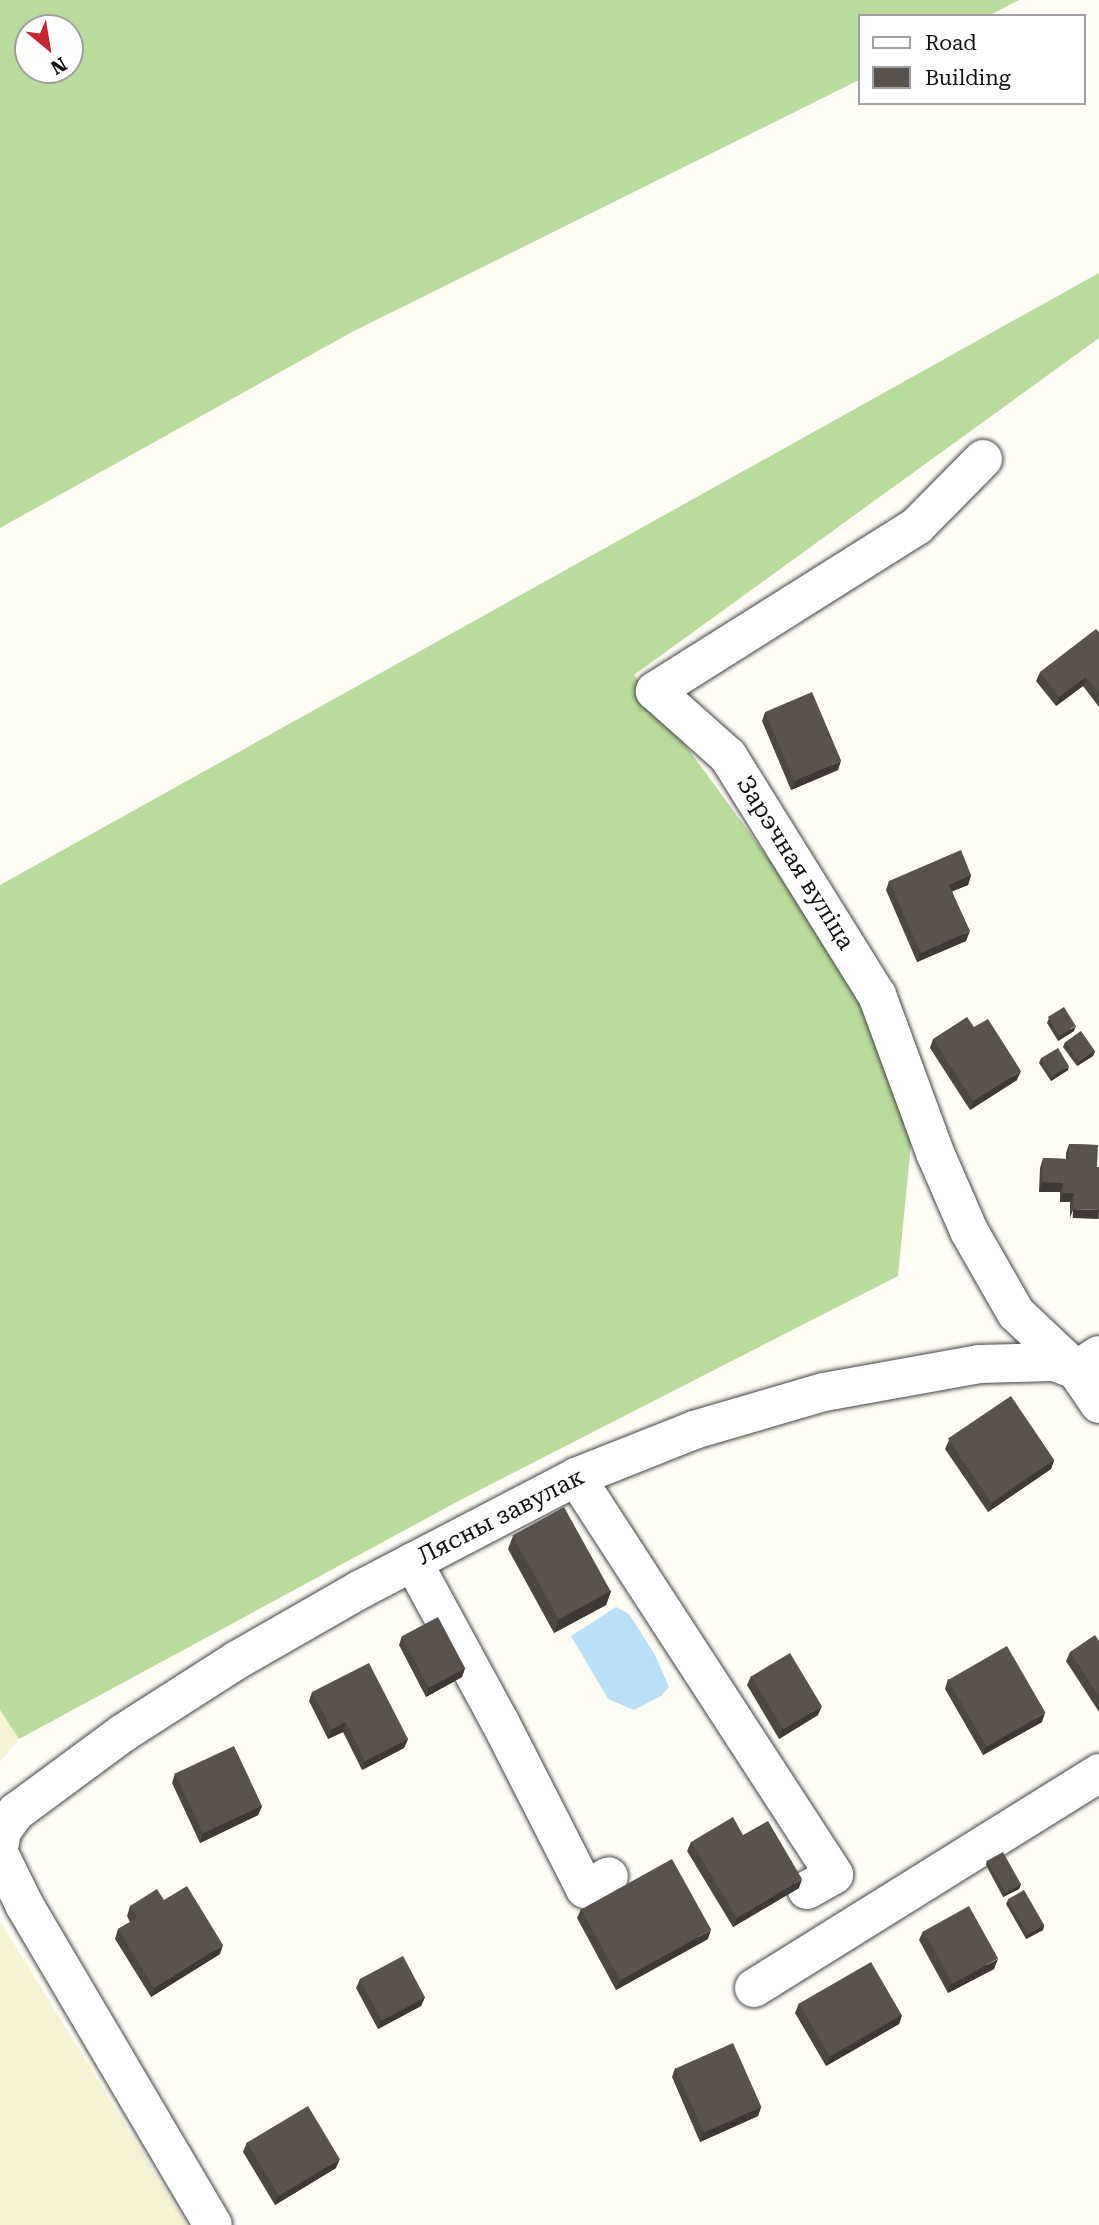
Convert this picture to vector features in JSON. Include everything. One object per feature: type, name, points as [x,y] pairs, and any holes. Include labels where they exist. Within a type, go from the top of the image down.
[{"type":"street","name":"Зарэчная вуліца","points":[[983,459],[917,526],[655,691],[728,756],[870,984],[969,1231],[1016,1313],[1087,1363],[1099,1404]]},
{"type":"street","name":"Лясны завулак","points":[[0,1843],[2,1831],[16,1812],[123,1733],[236,1660],[412,1562],[576,1477],[694,1430],[824,1392],[980,1364],[1087,1363]]},
{"type":"street","points":[[576,1477],[834,1875],[807,1890]]},
{"type":"street","points":[[412,1562],[500,1722],[584,1889],[609,1876]]},
{"type":"street","points":[[754,1988],[1099,1773]]},
{"type":"street","points":[[0,1855],[25,1906],[213,2225]]},
{"type":"shaded area","points":[[0,1710],[19,1739],[0,1762]]},
{"type":"shaded area","points":[[0,1921],[187,2225],[0,2225]]},
{"type":"green space","points":[[0,0],[1019,0],[992,14],[858,14],[858,80],[352,332],[0,528]]},
{"type":"green space","points":[[1099,273],[1099,338],[634,675],[858,981],[911,1144],[898,1276],[466,1497],[19,1739],[0,1710],[0,885]]},
{"type":"water","points":[[616,1607],[629,1614],[655,1655],[669,1687],[661,1696],[634,1710],[608,1699],[571,1636]]},
{"type":"building","points":[[1096,629],[1099,632],[1099,694],[1086,677],[1059,697],[1040,672]]},
{"type":"building","points":[[812,692],[841,761],[794,781],[765,712]]},
{"type":"building","points":[[961,850],[971,875],[949,885],[970,931],[921,953],[889,881]]},
{"type":"building","points":[[1064,1007],[1076,1026],[1060,1036],[1048,1017]]},
{"type":"building","points":[[967,1017],[974,1027],[988,1019],[1021,1071],[973,1101],[933,1039]]},
{"type":"building","points":[[1081,1031],[1095,1051],[1079,1062],[1065,1042]]},
{"type":"building","points":[[1058,1048],[1069,1066],[1052,1076],[1041,1058]]},
{"type":"building","points":[[1069,1144],[1098,1145],[1099,1210],[1073,1209],[1074,1193],[1063,1193],[1063,1183],[1042,1182],[1043,1158],[1069,1159]]},
{"type":"building","points":[[1011,1396],[1054,1460],[991,1502],[948,1438]]},
{"type":"building","points":[[564,1507],[611,1591],[559,1620],[512,1536]]},
{"type":"building","points":[[438,1617],[465,1668],[429,1687],[402,1636]]},
{"type":"building","points":[[1095,1635],[1099,1641],[1099,1697],[1070,1652]]},
{"type":"building","points":[[1007,1646],[1046,1713],[987,1747],[948,1680]]},
{"type":"building","points":[[790,1653],[822,1706],[783,1729],[751,1676]]},
{"type":"building","points":[[369,1663],[408,1739],[365,1761],[346,1722],[332,1729],[312,1692]]},
{"type":"building","points":[[234,1746],[262,1806],[203,1833],[175,1773]]},
{"type":"building","points":[[733,1817],[743,1835],[768,1821],[802,1879],[737,1918],[691,1842]]},
{"type":"building","points":[[1003,1852],[1021,1884],[1005,1893],[987,1861]]},
{"type":"building","points":[[672,1859],[711,1930],[620,1980],[581,1909]]},
{"type":"building","points":[[187,1886],[223,1945],[154,1988],[118,1929],[137,1918],[130,1906],[157,1889],[164,1900]]},
{"type":"building","points":[[1024,1890],[1044,1925],[1028,1934],[1008,1900]]},
{"type":"building","points":[[969,1906],[998,1958],[953,1984],[924,1931]]},
{"type":"building","points":[[403,1956],[425,1997],[382,2021],[360,1979]]},
{"type":"building","points":[[871,1962],[902,2015],[830,2056],[799,2004]]},
{"type":"building","points":[[733,2043],[761,2107],[704,2133],[675,2069]]},
{"type":"building","points":[[308,2106],[340,2159],[279,2196],[247,2143]]}]
